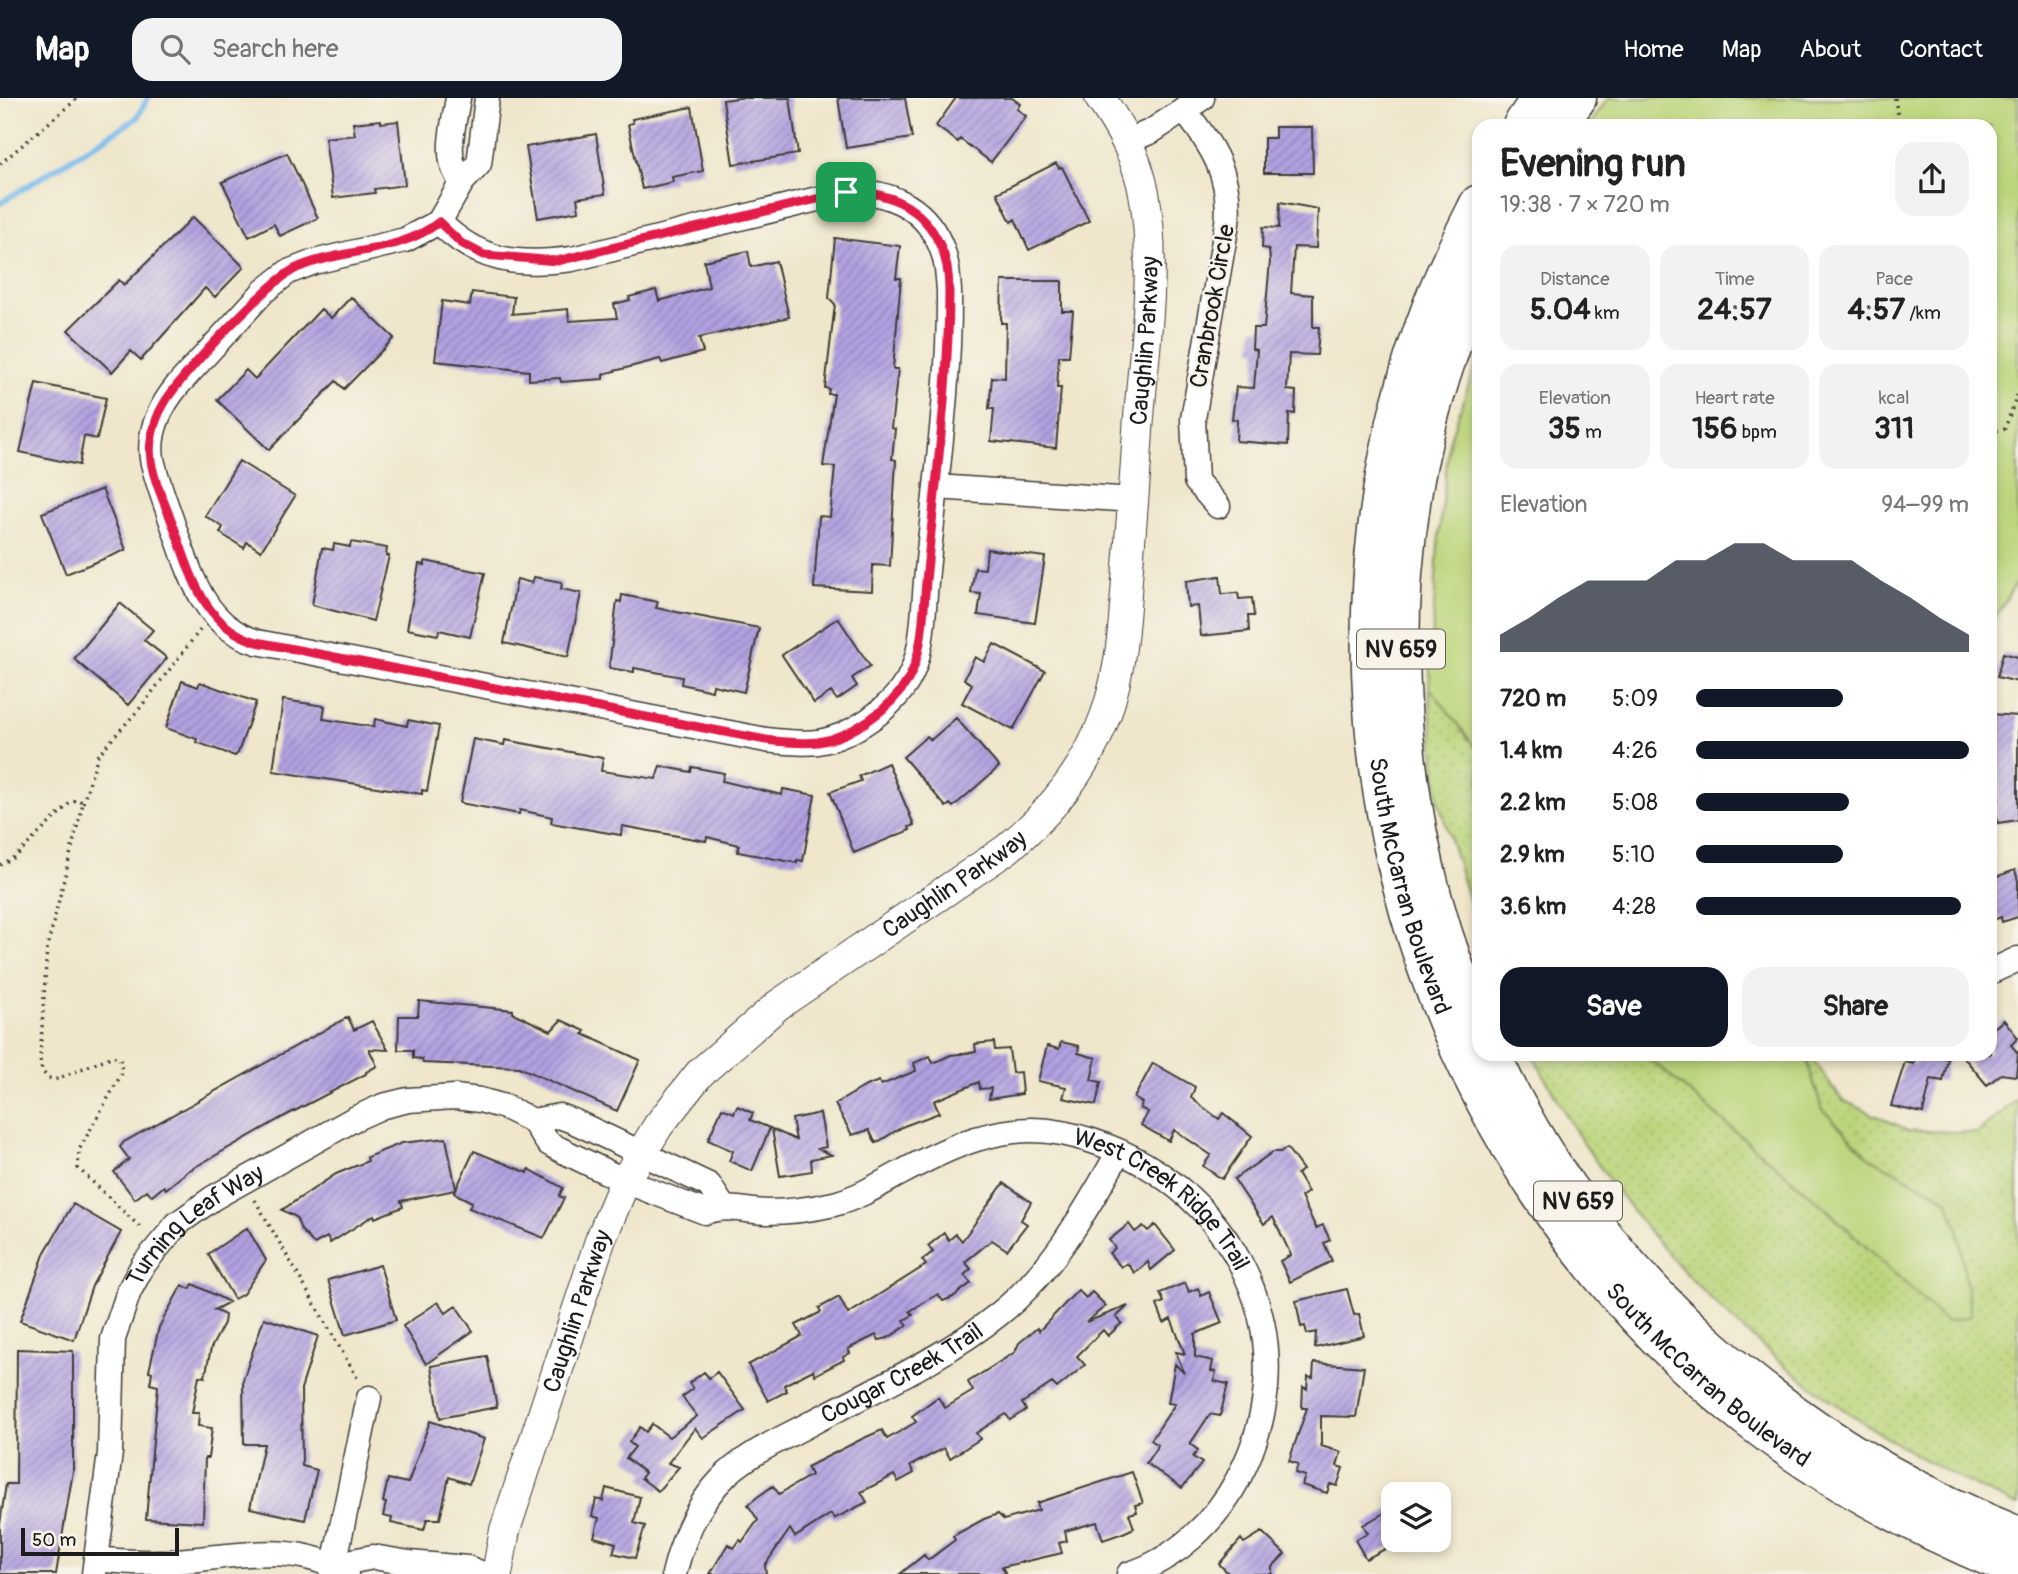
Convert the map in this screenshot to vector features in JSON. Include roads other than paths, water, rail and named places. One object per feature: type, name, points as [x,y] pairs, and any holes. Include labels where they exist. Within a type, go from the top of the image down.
[{"type":"main road","points":[[1527,119],[1541,98]]},
{"type":"main road","points":[[1562,119],[1577,98]]},
{"type":"main road","name":"South McCarran Boulevard","points":[[1472,219],[1433,303],[1406,387],[1387,478],[1373,587],[1371,657],[1374,723],[1383,800],[1398,875],[1415,934],[1446,1022],[1513,1154],[1554,1216],[1599,1274],[1653,1334],[1750,1420],[1799,1456],[1924,1528],[2018,1569]]},
{"type":"main road","name":"South McCarran Boulevard","points":[[1472,290],[1430,410],[1413,490],[1402,585],[1401,674],[1407,757],[1417,824],[1439,915],[1472,1007]]},
{"type":"main road","name":"South McCarran Boulevard","points":[[1495,1061],[1522,1114],[1588,1214],[1637,1274],[1691,1331],[1796,1418],[1864,1462],[1931,1497],[2018,1536]]},
{"type":"street","points":[[458,98],[450,154],[453,169],[462,182]]},
{"type":"street","points":[[439,222],[461,243],[484,255],[557,261],[846,192],[867,192],[896,199],[922,217],[942,247],[947,272],[947,331],[936,487],[919,639],[908,679],[873,716],[837,737],[821,742],[766,740],[270,645],[238,635],[215,616],[195,588],[153,468],[151,440],[163,404],[280,278],[314,262],[405,240],[439,222],[462,182],[479,164],[487,98]]},
{"type":"street","name":"Caughlin Parkway","points":[[497,1574],[505,1530],[600,1241],[640,1153],[701,1073],[752,1025],[1007,849],[1059,798],[1094,742],[1115,686],[1125,613],[1150,256],[1144,191],[1128,141],[1100,98]]},
{"type":"street","points":[[1128,141],[1152,131],[1193,104]]},
{"type":"street","name":"Cranbrook Circle","points":[[1193,104],[1218,158],[1228,197],[1227,223],[1193,419],[1196,481],[1218,506]]},
{"type":"street","points":[[936,487],[1133,500]]},
{"type":"street","points":[[1997,969],[2018,959]]},
{"type":"street","name":"Turning Leaf Way","points":[[95,1567],[110,1453],[113,1339],[129,1291],[159,1244],[177,1224],[213,1198],[383,1106],[431,1097],[480,1100],[533,1121],[559,1116],[640,1153]]},
{"type":"street","name":"Turning Leaf Way","points":[[533,1121],[548,1143],[625,1181]]},
{"type":"street","name":"West Creek Ridge Trail","points":[[625,1181],[694,1210],[705,1212],[722,1205],[764,1212],[791,1211],[840,1202],[960,1143],[1009,1131],[1059,1132],[1119,1152],[1175,1186],[1203,1210],[1226,1237],[1256,1296],[1266,1331],[1266,1403],[1258,1436],[1229,1497],[1185,1543],[1161,1560],[1129,1574]]},
{"type":"street","name":"Cougar Creek Trail","points":[[674,1574],[690,1523],[707,1496],[728,1473],[754,1454],[940,1353],[1000,1314],[1055,1255],[1119,1152]]},
{"type":"street","points":[[640,1153],[709,1185],[722,1205]]},
{"type":"street","points":[[337,1571],[369,1398]]},
{"type":"street","points":[[95,1567],[270,1554],[337,1571],[373,1557],[474,1569],[483,1574]]},
{"type":"waterway","points":[[0,203],[137,118],[148,98]]}]
